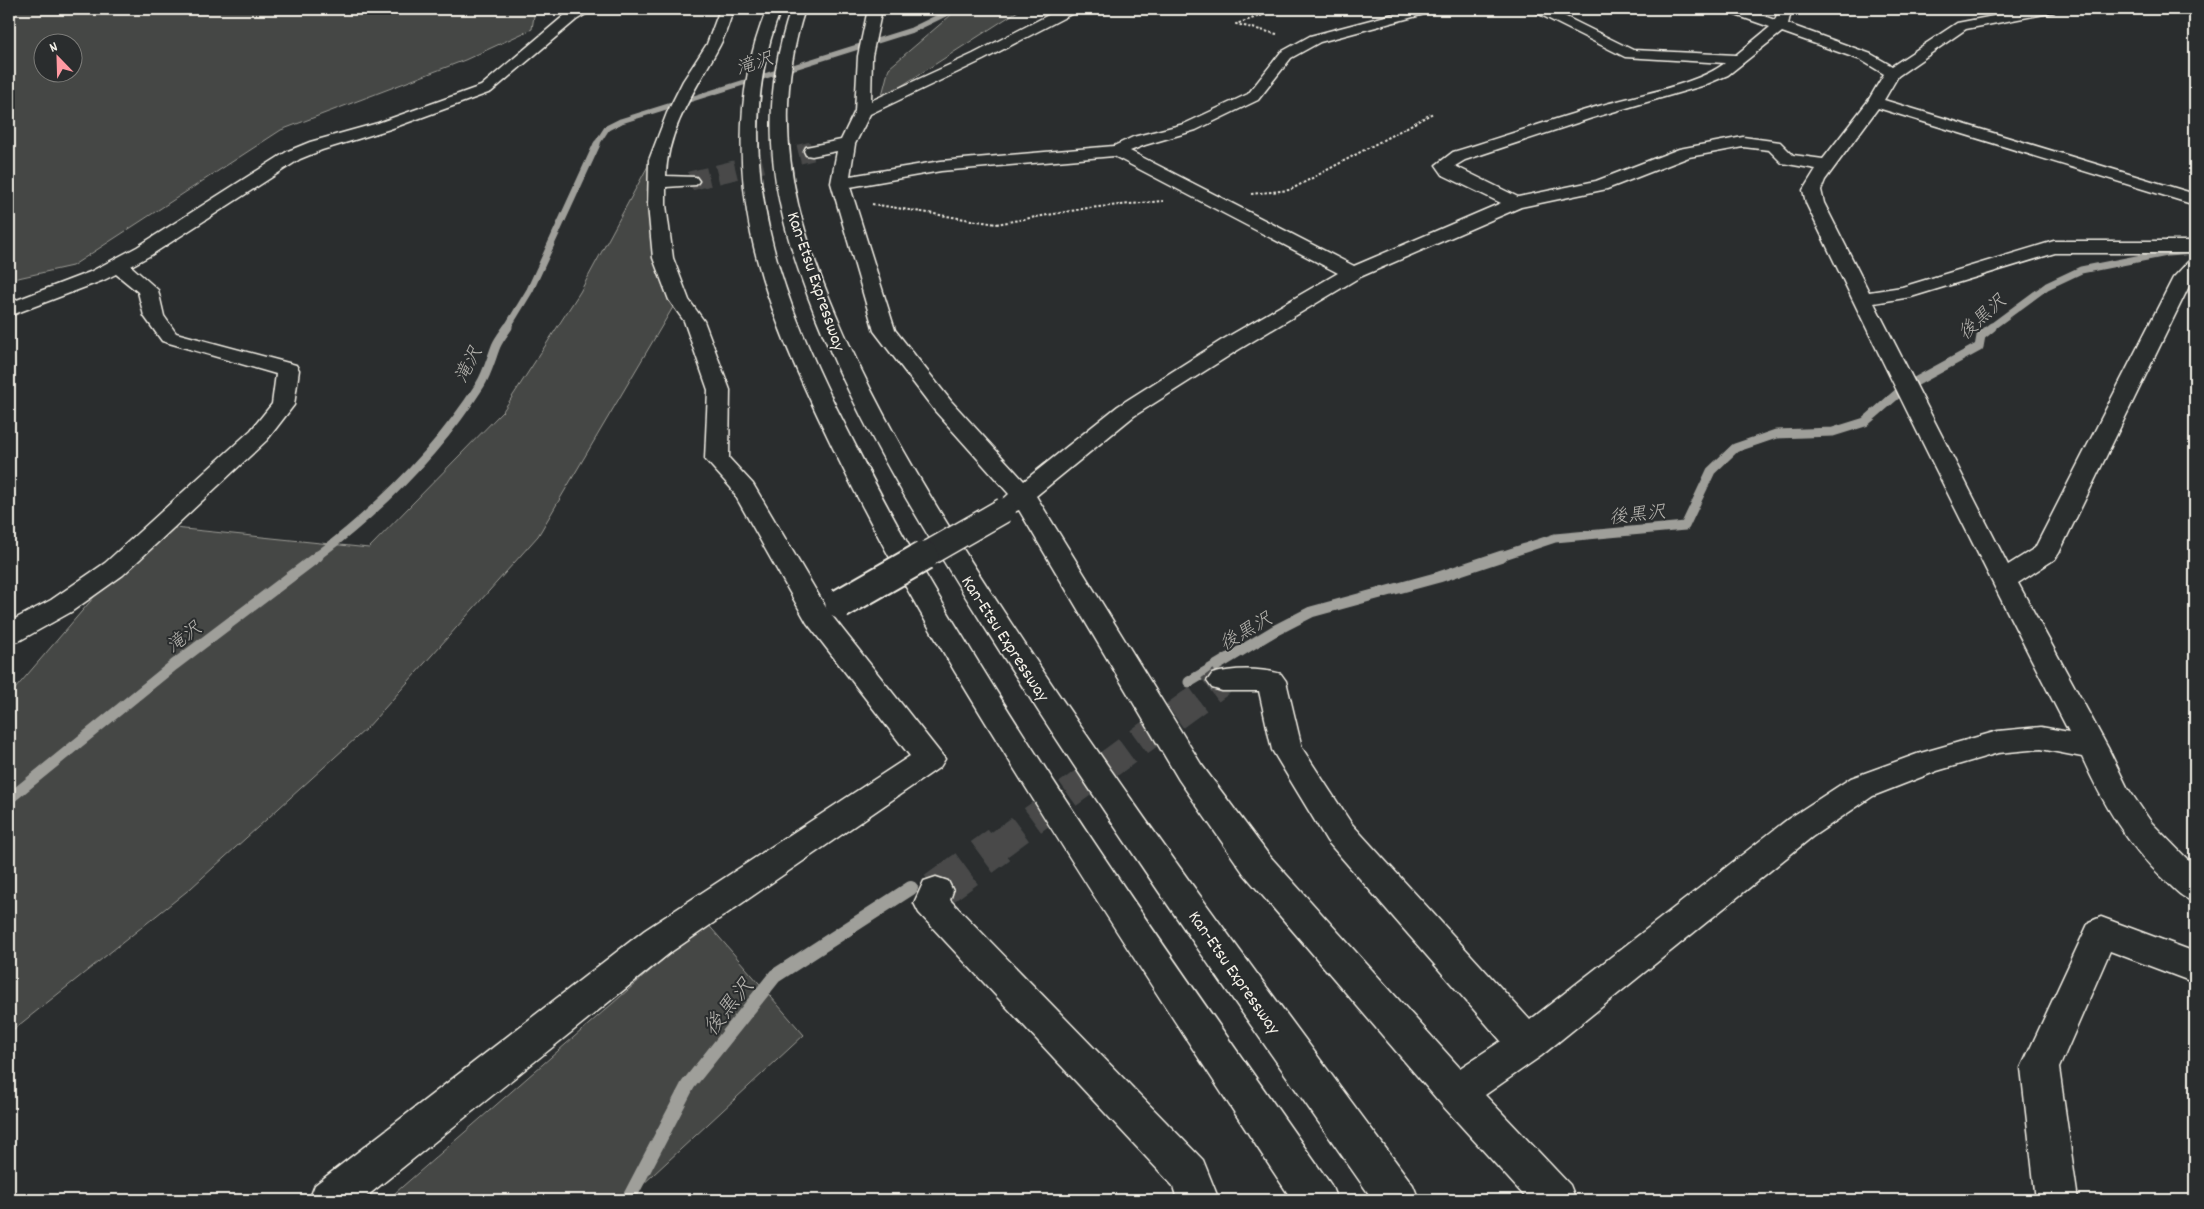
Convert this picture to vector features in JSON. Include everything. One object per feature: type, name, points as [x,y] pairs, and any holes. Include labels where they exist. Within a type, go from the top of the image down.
[{"type":"main road","points":[[9,310],[96,276],[144,251],[294,155],[316,146],[384,126],[486,89],[571,16],[587,9]]},
{"type":"main road","points":[[330,1200],[658,942],[929,759],[741,484],[717,459],[719,390],[694,321],[679,300],[663,258],[657,204],[658,160],[676,113],[714,44],[728,9]]},
{"type":"main road","name":"Kan-Etsu Expressway","points":[[774,9],[758,49],[752,88],[750,134],[751,181],[761,236],[774,280],[809,375],[855,472],[920,589],[1016,749],[1160,969],[1316,1200]]},
{"type":"main road","name":"Kan-Etsu Expressway","points":[[798,9],[786,47],[781,84],[780,130],[784,179],[796,232],[817,292],[847,366],[894,458],[964,574],[1064,727],[1202,927],[1398,1200]]},
{"type":"main road","points":[[875,9],[865,56],[862,112],[847,144],[840,183],[885,331],[1013,502],[1190,772],[1256,864],[1456,1092],[1555,1200]]},
{"type":"main road","points":[[862,112],[978,57],[1070,9]]},
{"type":"main road","points":[[840,183],[941,166],[1117,151],[1139,141],[1190,127],[1253,97],[1286,55],[1310,42],[1427,9]]},
{"type":"main road","points":[[1540,9],[1630,54],[1737,59]]},
{"type":"main road","points":[[1732,9],[1783,17],[1866,56],[1892,72]]},
{"type":"main road","points":[[2050,9],[1962,26],[1892,72],[1875,102],[1826,165],[1812,190],[1815,203],[1861,299],[2003,580],[2093,748],[2114,793],[2139,830],[2166,861],[2195,888]]},
{"type":"main road","points":[[2185,9],[2195,11]]},
{"type":"main road","points":[[1516,203],[1449,172],[1445,165],[1459,156],[1477,150],[1586,115],[1698,83],[1723,72],[1783,17]]},
{"type":"main road","points":[[1875,102],[2195,200]]},
{"type":"main road","points":[[828,610],[1013,502],[1126,411],[1230,346],[1353,273],[1516,203],[1601,186],[1685,153],[1743,142],[1774,146],[1788,158],[1826,165]]},
{"type":"main road","points":[[812,151],[847,144]]},
{"type":"main road","points":[[1117,151],[1353,273]]},
{"type":"main road","points":[[658,182],[690,182]]},
{"type":"main road","points":[[1861,299],[1904,294],[2054,247],[2195,247]]},
{"type":"main road","points":[[9,634],[61,606],[114,569],[259,435],[283,405],[288,370],[169,337],[154,316],[148,290],[118,264]]},
{"type":"main road","points":[[2003,580],[2046,553],[2183,278],[2195,266]]},
{"type":"main road","points":[[1222,680],[1271,681],[1287,750],[1339,832],[1528,1044]]},
{"type":"main road","points":[[1456,1092],[1528,1044],[1800,828],[1862,788],[1928,762],[1998,742],[2041,738],[2093,748]]},
{"type":"main road","points":[[936,891],[931,903],[1189,1174],[1198,1200]]},
{"type":"main road","points":[[2058,1200],[2040,1068],[2101,932],[2195,968]]},
{"type":"path","points":[[1281,9],[1236,24],[1310,42]]},
{"type":"shaded area","points":[[9,9],[535,9],[532,29],[465,60],[281,130],[72,266],[9,280]]},
{"type":"shaded area","points":[[958,9],[1021,9],[881,99],[889,68]]},
{"type":"shaded area","points":[[649,164],[676,302],[538,536],[367,728],[191,888],[9,1033],[9,696],[155,526],[369,548],[503,411],[580,292]]},
{"type":"shaded area","points":[[706,922],[804,1035],[626,1200],[387,1200]]},
{"type":"waterway","name":"滝沢","points":[[596,145],[607,128],[621,121],[912,30],[955,9]]},
{"type":"waterway","name":"滝沢","points":[[507,328],[530,290],[597,144]]},
{"type":"waterway","name":"後黒沢","points":[[1990,328],[2047,286],[2081,270],[2167,253],[2195,251]]},
{"type":"waterway","name":"滝沢","points":[[316,557],[362,520],[426,456],[480,385],[497,343],[508,327]]},
{"type":"waterway","name":"後黒沢","points":[[1498,557],[1555,538],[1685,526],[1711,471],[1735,448],[1776,434],[1833,432],[1865,422],[1904,388],[1979,347],[1981,336],[1992,327]]},
{"type":"waterway","name":"滝沢","points":[[9,799],[174,665],[318,556]]},
{"type":"waterway","name":"後黒沢","points":[[1189,682],[1274,631],[1311,612],[1439,577],[1502,556]]},
{"type":"waterway","name":"後黒沢","points":[[628,1200],[688,1085],[775,976],[911,888]]},
{"type":"tunnel","points":[[690,181],[812,151]]},
{"type":"tunnel","points":[[997,846],[1222,681]]},
{"type":"tunnel","points":[[936,891],[999,845]]}]
